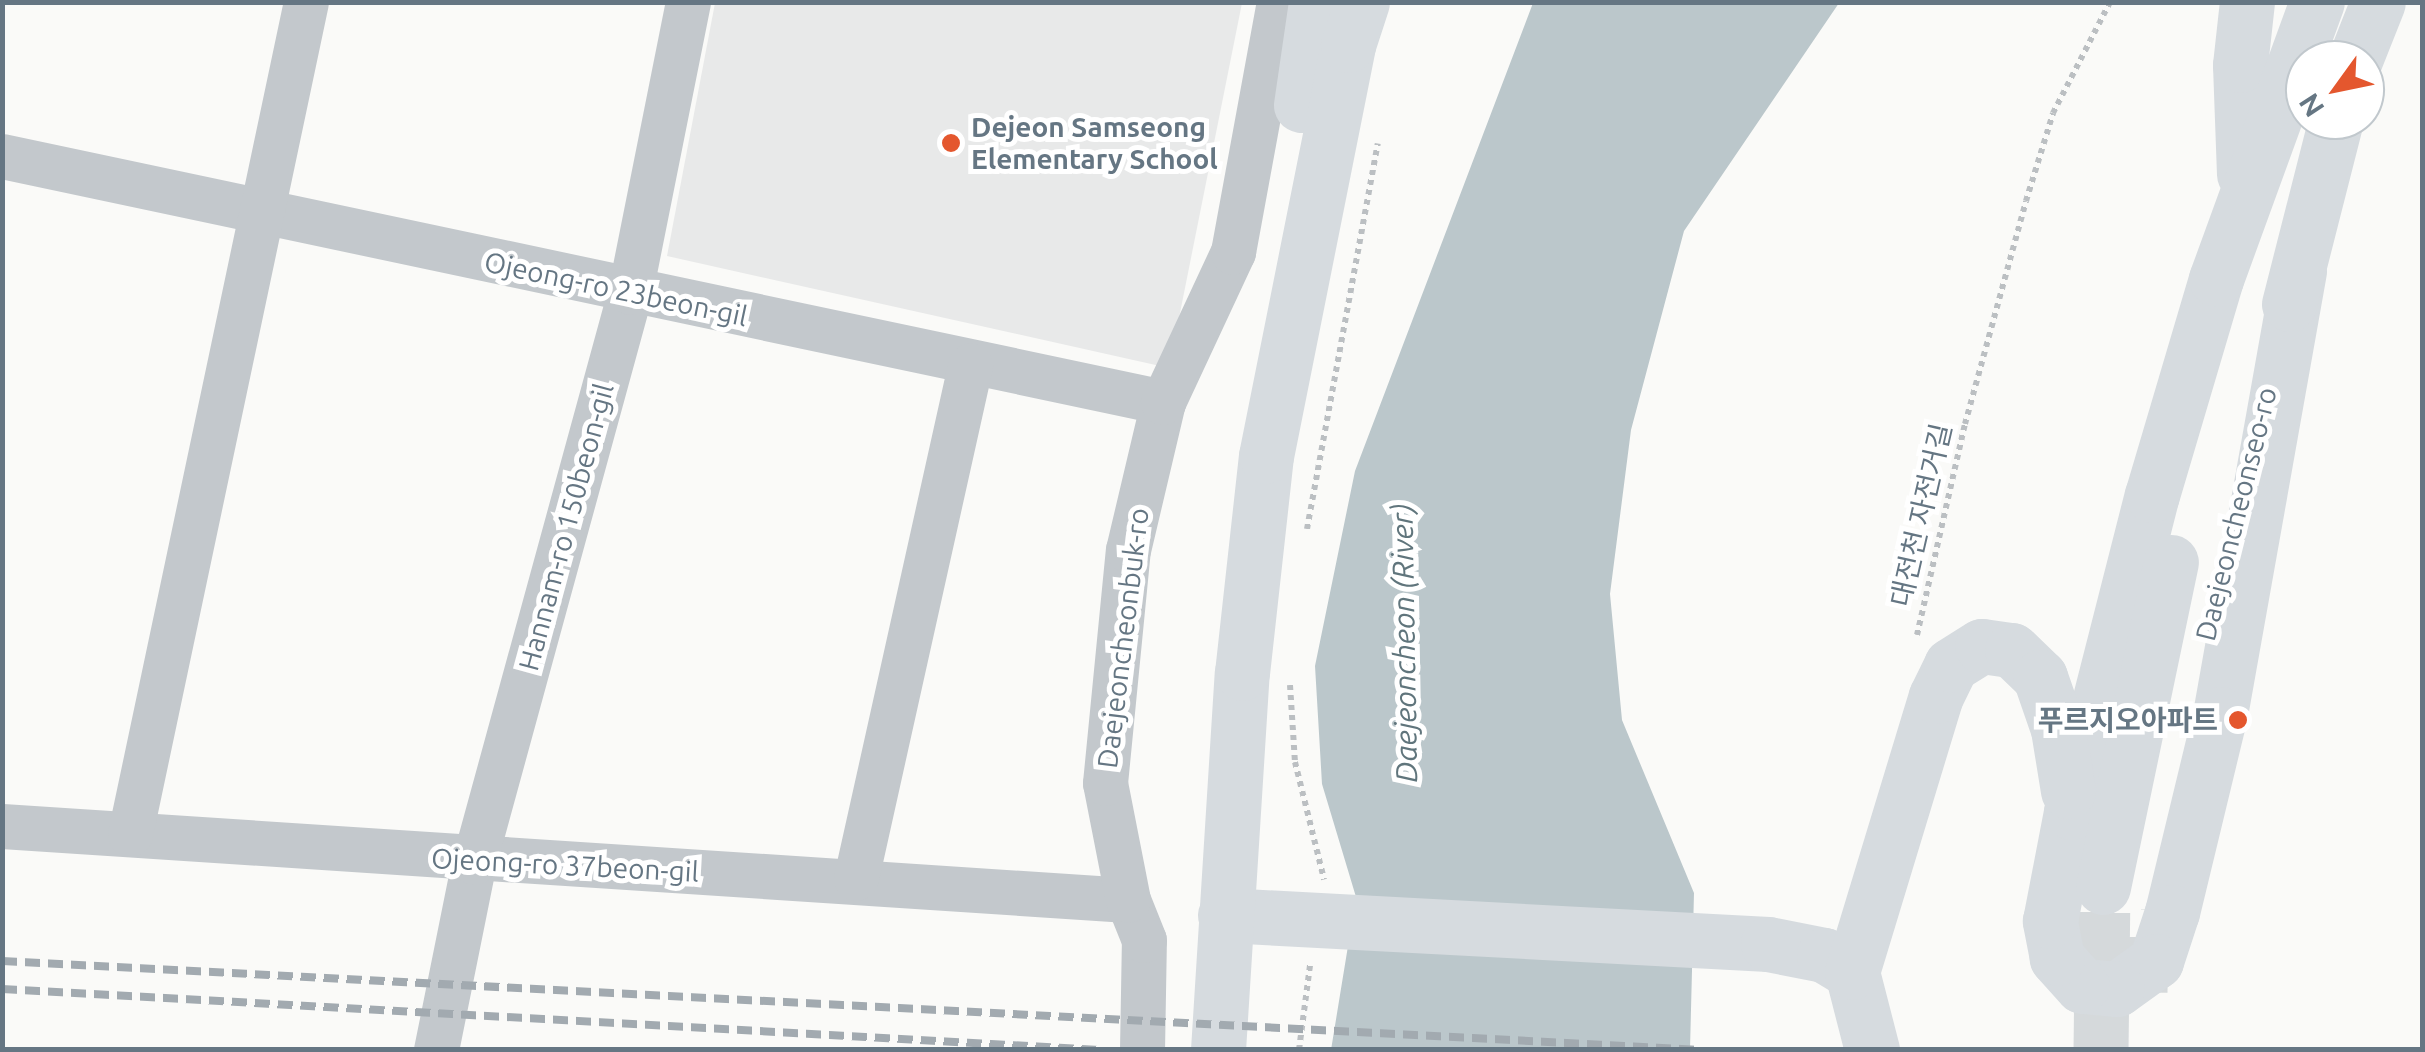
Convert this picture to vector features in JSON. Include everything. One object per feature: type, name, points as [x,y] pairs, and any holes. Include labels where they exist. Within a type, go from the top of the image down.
[{"type":"main road","points":[[1266,676],[1242,485],[1316,2]]},
{"type":"main road","points":[[1218,1050],[1225,915],[1266,676],[1266,456],[1348,45],[1362,2]]},
{"type":"main road","points":[[2245,210],[2240,66],[2247,2]]},
{"type":"main road","points":[[2299,271],[2220,714],[2156,961],[2116,990],[2082,986],[2057,958],[2050,921],[2071,812],[2152,495],[2216,280],[2245,210],[2316,2]]},
{"type":"main road","points":[[2363,40],[2378,2]]},
{"type":"main road","name":"Daejeoncheonseo-ro","points":[[2245,210],[2122,898],[2299,271],[2331,140]]},
{"type":"main road","points":[[1872,1050],[1852,972],[1936,696],[1952,665],[1982,646],[2012,650],[2040,677],[2058,728],[2071,812]]},
{"type":"main road","points":[[1225,915],[1768,944],[1824,956],[1852,972]]},
{"type":"street","points":[[130,834],[306,2]]},
{"type":"street","name":"Hannam-ro 150beon-gil","points":[[436,1050],[474,862],[630,292],[688,2]]},
{"type":"street","name":"Daejeoncheonbuk-ro","points":[[1142,1050],[1144,940],[1128,900],[1105,783],[1128,550],[1163,402],[1233,252],[1279,2]]},
{"type":"street","name":"Ojeong-ro 23beon-gil","points":[[2,156],[970,366],[1163,402]]},
{"type":"street","points":[[856,878],[970,366]]},
{"type":"street","name":"Ojeong-ro 37beon-gil","points":[[2,826],[474,862],[856,878],[1128,900]]},
{"type":"path","name":"대전천 자전거길","points":[[1912,656],[1964,424],[2026,201],[2053,112],[2110,2]]},
{"type":"path","points":[[1306,544],[1379,130]]},
{"type":"path","points":[[1266,676],[1295,762],[1326,888],[1329,919],[1302,1000],[1300,1050]]},
{"type":"shaded area","name":"Dejeon Samseong Elementary School","points":[[715,3],[1242,3],[1169,368],[667,256]]},
{"type":"water","name":"Daejeoncheon (River)","points":[[1533,3],[1839,3],[1684,231],[1631,430],[1610,594],[1622,720],[1694,893],[1690,1049],[1331,1050],[1356,897],[1322,784],[1315,666],[1355,471]]},
{"type":"tunnel","points":[[2101,1050],[2103,887]]},
{"type":"tunnel","points":[[2140,992],[2141,909]]},
{"type":"railway","points":[[2,961],[1701,1050]]},
{"type":"railway","points":[[2,989],[1099,1050]]},
{"type":"place","name":"Dejeon Samseong Elementary School","points":[[951,143]]},
{"type":"place","name":"푸르지오아파트","points":[[2238,720]]}]
